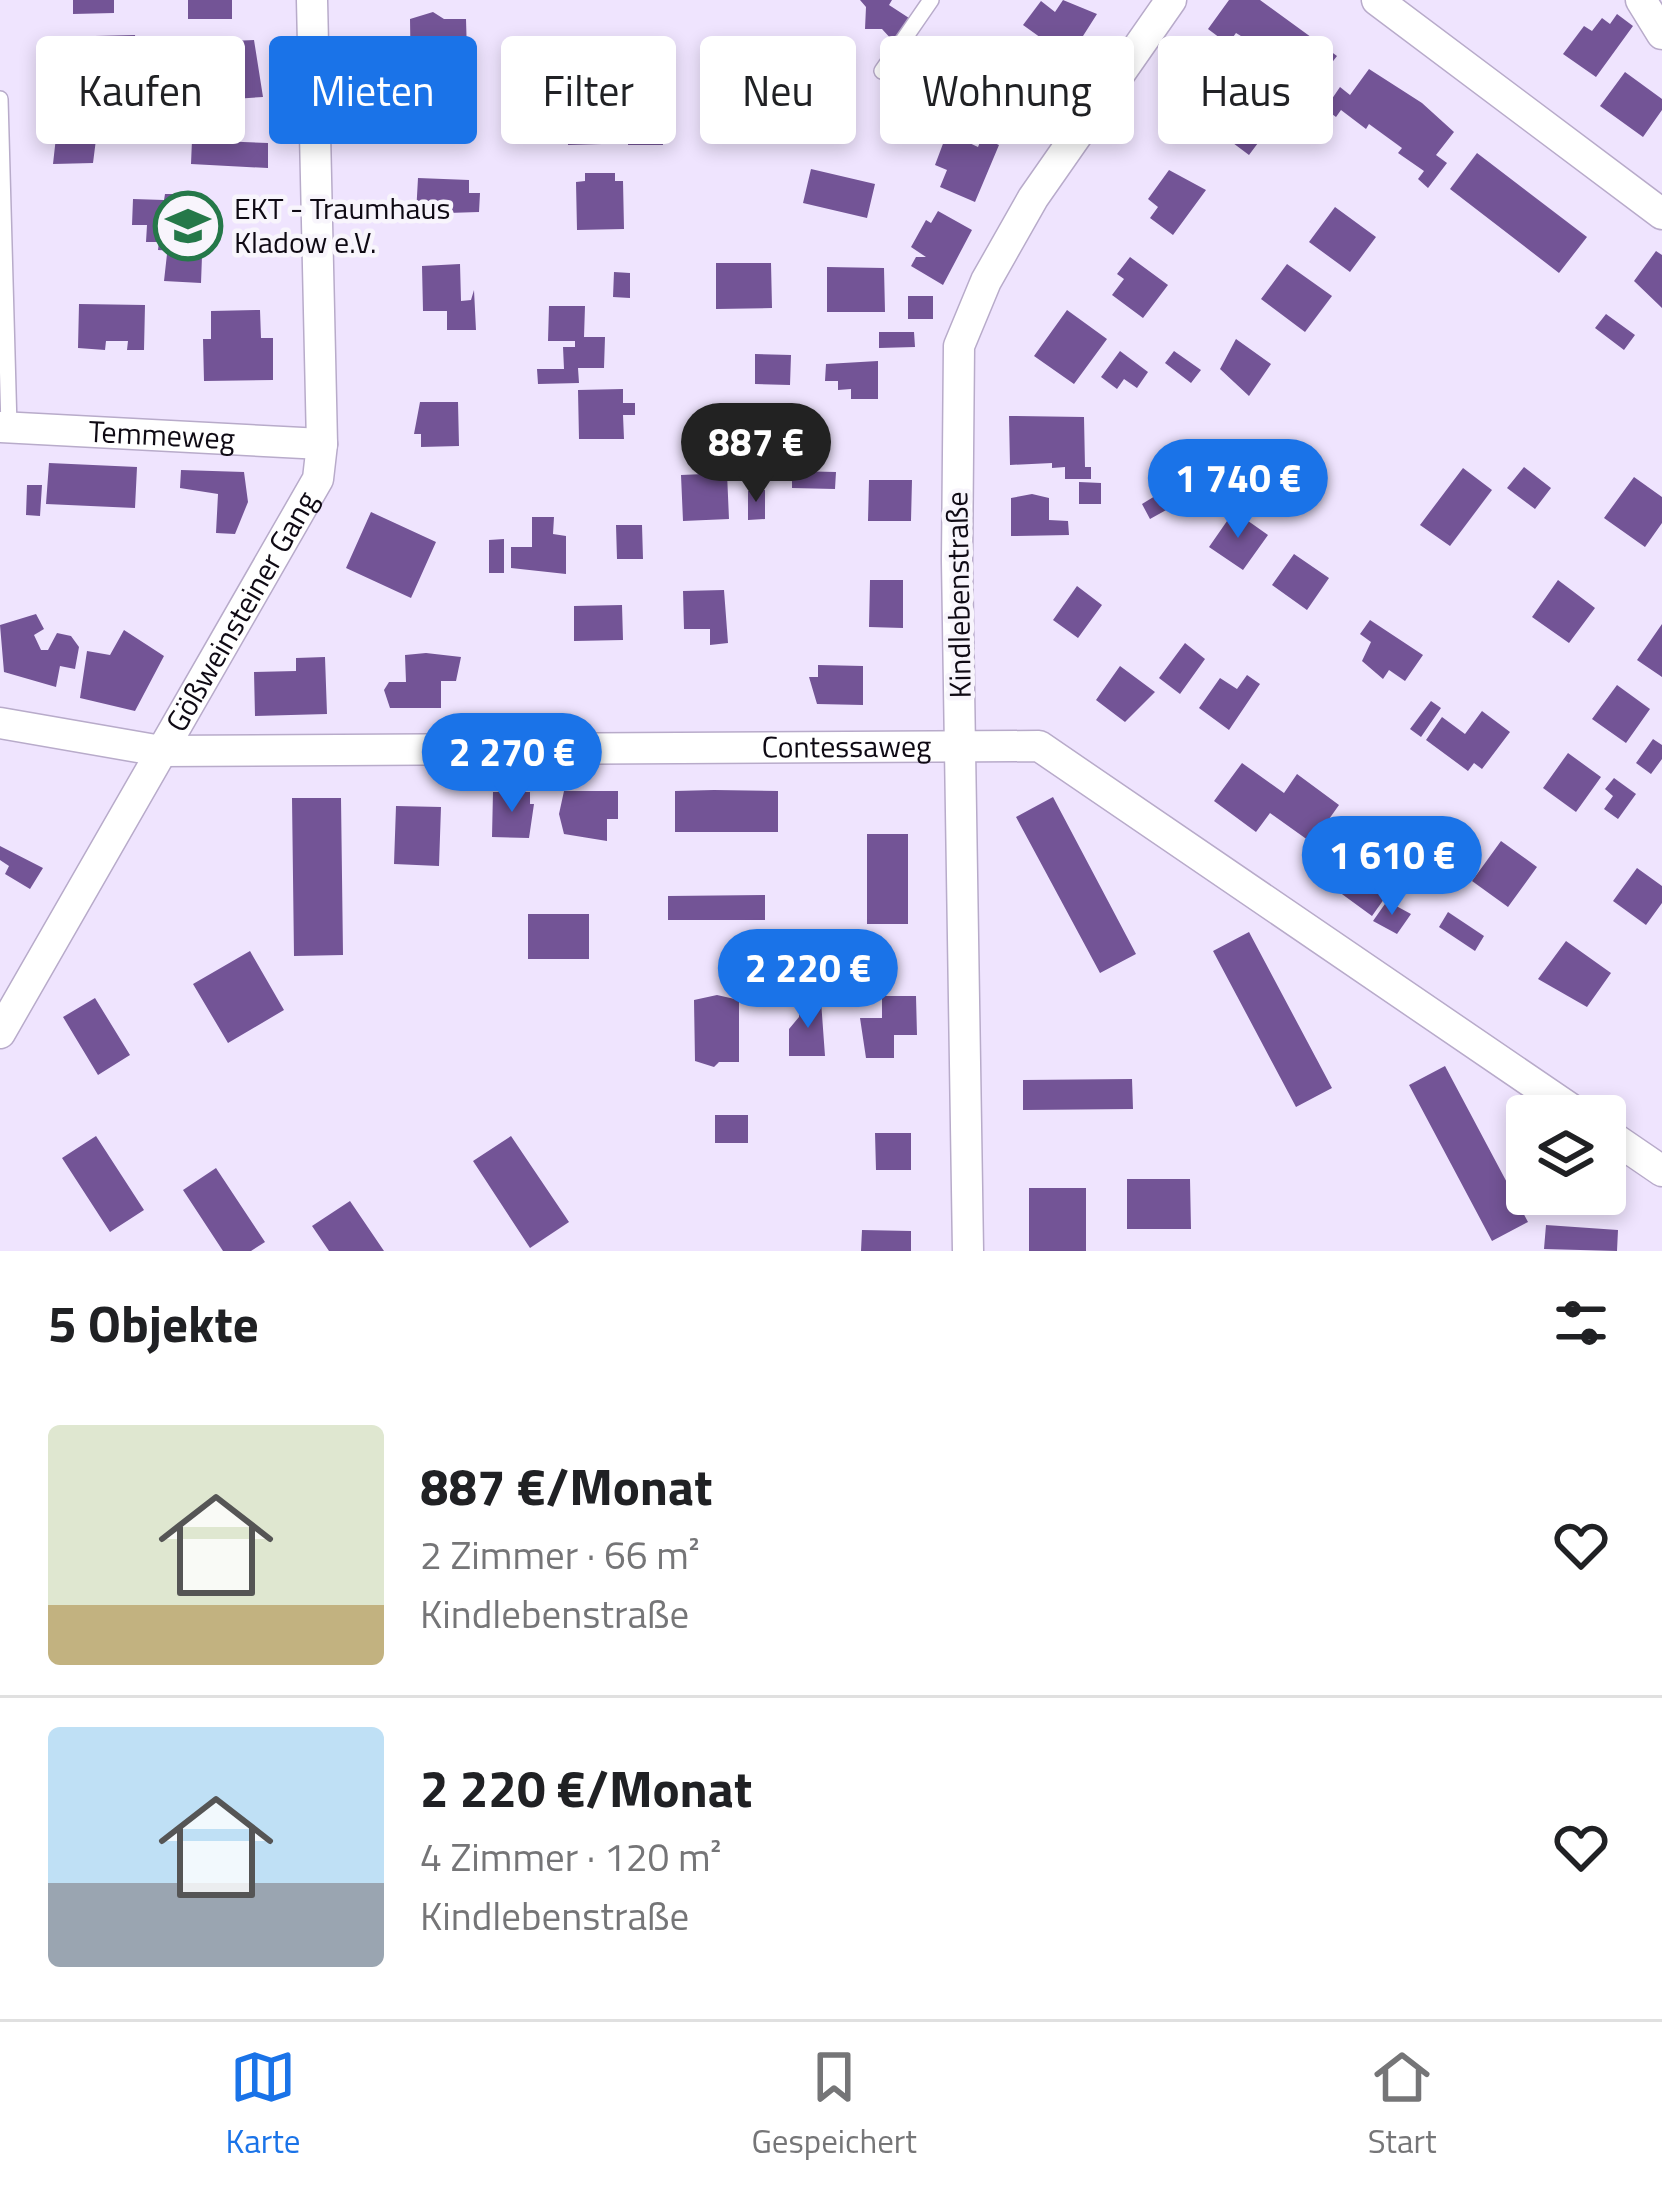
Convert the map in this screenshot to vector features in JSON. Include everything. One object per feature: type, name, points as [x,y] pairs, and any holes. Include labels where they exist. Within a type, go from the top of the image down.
[{"type":"street","name":"Gößweinsteiner Gang","points":[[0,1033],[318,479],[322,444],[312,0]]},
{"type":"street","name":"Kindlebenstraße","points":[[968,1251],[959,346],[986,281],[1033,198],[1172,0]]},
{"type":"street","points":[[1377,0],[1662,214]]},
{"type":"street","points":[[1641,0],[1662,34]]},
{"type":"street","name":"Temmeweg","points":[[5,427],[322,444]]},
{"type":"street","name":"Contessaweg","points":[[0,723],[161,751],[1039,746],[1551,1095]]},
{"type":"street","points":[[1626,1146],[1662,1171]]},
{"type":"lane","points":[[906,36],[931,0]]},
{"type":"lane","points":[[0,99],[5,427]]},
{"type":"building","points":[[73,0],[114,0],[114,13],[73,14]]},
{"type":"building","points":[[188,0],[232,0],[232,19],[188,19]]},
{"type":"building","points":[[860,0],[892,0],[889,5],[909,18],[896,36],[888,36],[882,29],[865,29],[866,7]]},
{"type":"building","points":[[1063,0],[1097,14],[1083,36],[1038,36],[1023,25],[1041,1],[1055,12]]},
{"type":"building","points":[[1229,0],[1260,0],[1310,36],[1217,36],[1208,29]]},
{"type":"building","points":[[433,12],[444,19],[466,19],[466,36],[410,36],[410,19]]},
{"type":"building","points":[[1617,14],[1633,26],[1596,77],[1563,54],[1584,26],[1592,31],[1602,18],[1610,24]]},
{"type":"building","points":[[245,40],[254,40],[263,97],[245,98]]},
{"type":"building","points":[[1369,69],[1422,103],[1454,132],[1436,155],[1447,163],[1428,188],[1418,179],[1424,171],[1398,153],[1402,148],[1341,110],[1333,115],[1333,97],[1340,87],[1350,95]]},
{"type":"building","points":[[1625,72],[1662,99],[1662,110],[1643,137],[1600,106]]},
{"type":"building","points":[[268,143],[268,168],[191,164],[192,144]]},
{"type":"building","points":[[55,144],[95,144],[93,163],[53,164]]},
{"type":"building","points":[[943,144],[999,145],[975,202],[940,187],[947,170],[935,165]]},
{"type":"building","points":[[1234,144],[1257,144],[1249,155]]},
{"type":"building","points":[[1477,153],[1587,237],[1559,273],[1450,189]]},
{"type":"building","points":[[811,169],[875,184],[867,218],[803,203]]},
{"type":"building","points":[[1169,170],[1206,190],[1173,235],[1150,218],[1158,207],[1148,199]]},
{"type":"building","points":[[585,173],[615,173],[615,181],[623,181],[624,229],[577,230],[576,182],[585,181]]},
{"type":"building","points":[[418,178],[469,180],[469,193],[480,193],[479,212],[416,214]]},
{"type":"building","points":[[165,194],[173,194],[173,200],[212,201],[211,245],[176,243],[175,251],[158,250],[159,242],[146,242],[147,225],[132,225],[133,199],[164,200]]},
{"type":"building","points":[[1335,207],[1376,237],[1350,272],[1309,242]]},
{"type":"building","points":[[938,211],[972,230],[943,285],[911,266],[916,257],[926,257],[911,247],[926,220],[931,223]]},
{"type":"building","points":[[1656,251],[1662,255],[1662,308],[1634,281]]},
{"type":"building","points":[[167,254],[202,256],[201,283],[164,281]]},
{"type":"building","points":[[1130,257],[1168,285],[1143,318],[1112,295],[1124,279],[1117,274]]},
{"type":"building","points":[[716,263],[771,263],[772,308],[716,309]]},
{"type":"building","points":[[460,264],[461,301],[471,300],[474,290],[476,330],[447,330],[447,311],[423,311],[422,266]]},
{"type":"building","points":[[1287,264],[1332,296],[1305,332],[1261,299]]},
{"type":"building","points":[[827,267],[884,268],[885,312],[827,312]]},
{"type":"building","points":[[614,272],[630,273],[630,298],[613,297]]},
{"type":"building","points":[[908,296],[933,296],[933,319],[908,319]]},
{"type":"building","points":[[79,304],[145,305],[144,350],[127,350],[128,341],[106,341],[105,350],[78,348]]},
{"type":"building","points":[[549,306],[585,306],[584,337],[605,337],[604,368],[578,368],[579,383],[538,384],[537,369],[564,369],[563,347],[575,347],[575,341],[548,341]]},
{"type":"building","points":[[260,310],[261,338],[273,338],[273,380],[204,381],[203,339],[211,339],[211,311]]},
{"type":"building","points":[[1067,310],[1107,339],[1074,384],[1034,356]]},
{"type":"building","points":[[1606,314],[1635,335],[1624,350],[1595,328]]},
{"type":"building","points":[[879,332],[914,332],[915,347],[879,348]]},
{"type":"building","points":[[1236,339],[1271,364],[1249,396],[1220,369]]},
{"type":"building","points":[[1120,351],[1148,372],[1137,388],[1124,379],[1117,389],[1101,377]]},
{"type":"building","points":[[1174,351],[1201,370],[1191,383],[1165,363]]},
{"type":"building","points":[[755,354],[791,355],[790,385],[755,384]]},
{"type":"building","points":[[878,361],[878,399],[851,399],[851,389],[838,390],[838,381],[825,381],[826,364]]},
{"type":"building","points":[[623,389],[623,403],[635,403],[635,415],[623,415],[624,439],[579,439],[578,390]]},
{"type":"building","points":[[420,402],[458,402],[459,446],[421,447],[421,434],[414,434]]},
{"type":"building","points":[[1009,416],[1084,417],[1085,467],[1091,467],[1091,479],[1065,479],[1065,467],[1052,468],[1052,463],[1010,465]]},
{"type":"building","points":[[49,463],[137,467],[135,508],[46,504]]},
{"type":"building","points":[[1524,467],[1551,488],[1535,509],[1507,488]]},
{"type":"building","points":[[1463,468],[1492,490],[1450,546],[1420,525]]},
{"type":"building","points":[[181,470],[244,472],[248,502],[235,534],[216,533],[218,494],[180,488]]},
{"type":"building","points":[[792,471],[836,472],[835,489],[792,488]]},
{"type":"building","points":[[727,473],[729,519],[683,521],[681,475]]},
{"type":"building","points":[[1634,477],[1662,497],[1662,523],[1645,547],[1604,518]]},
{"type":"building","points":[[869,480],[912,480],[911,521],[868,521]]},
{"type":"building","points":[[1079,482],[1101,483],[1101,504],[1079,504]]},
{"type":"building","points":[[27,485],[42,485],[40,516],[26,515]]},
{"type":"building","points":[[765,490],[765,519],[748,520],[748,491]]},
{"type":"building","points":[[1160,493],[1168,509],[1150,519],[1142,504]]},
{"type":"building","points":[[1032,494],[1049,498],[1049,520],[1068,521],[1069,535],[1011,536],[1011,498]]},
{"type":"building","points":[[1234,511],[1268,535],[1243,570],[1209,547]]},
{"type":"building","points":[[371,512],[436,542],[411,598],[346,568]]},
{"type":"building","points":[[532,517],[554,517],[553,534],[566,536],[566,574],[511,568],[511,547],[532,547]]},
{"type":"building","points":[[616,525],[642,525],[643,559],[617,559]]},
{"type":"building","points":[[504,539],[504,573],[489,573],[489,540]]},
{"type":"building","points":[[1294,554],[1329,578],[1307,610],[1272,585]]},
{"type":"building","points":[[870,580],[903,580],[903,628],[869,627]]},
{"type":"building","points":[[1558,580],[1595,608],[1569,643],[1532,617]]},
{"type":"building","points":[[1077,586],[1102,605],[1078,638],[1053,620]]},
{"type":"building","points":[[724,590],[728,643],[710,645],[710,629],[684,629],[683,591]]},
{"type":"building","points":[[622,605],[623,640],[574,641],[574,606]]},
{"type":"building","points":[[36,614],[44,629],[34,635],[41,650],[48,650],[57,633],[71,636],[79,647],[75,669],[60,666],[56,687],[4,672],[0,625]]},
{"type":"building","points":[[1370,620],[1423,655],[1405,681],[1389,670],[1383,679],[1362,661],[1371,642],[1360,634]]},
{"type":"building","points":[[1662,624],[1662,677],[1637,660]]},
{"type":"building","points":[[124,630],[164,656],[135,711],[80,698],[87,651],[110,655]]},
{"type":"building","points":[[1185,643],[1205,659],[1180,694],[1159,678]]},
{"type":"building","points":[[405,655],[461,657],[456,681],[441,681],[441,708],[390,708],[384,690],[389,682],[406,682]]},
{"type":"building","points":[[325,657],[327,714],[255,716],[254,672],[296,671],[296,658]]},
{"type":"building","points":[[818,665],[863,666],[863,705],[817,704],[809,677],[818,677]]},
{"type":"building","points":[[1120,666],[1155,692],[1125,722],[1096,700]]},
{"type":"building","points":[[1247,675],[1260,684],[1229,730],[1199,708],[1220,678],[1237,689]]},
{"type":"building","points":[[1617,685],[1650,709],[1626,743],[1592,719]]},
{"type":"building","points":[[1431,701],[1441,708],[1421,737],[1410,729]]},
{"type":"building","points":[[1482,711],[1510,732],[1482,769],[1474,763],[1468,771],[1426,740],[1442,717],[1465,734]]},
{"type":"building","points":[[1653,739],[1662,745],[1662,759],[1651,774],[1636,763]]},
{"type":"building","points":[[1568,753],[1601,777],[1576,812],[1543,788]]},
{"type":"building","points":[[1242,763],[1284,793],[1297,774],[1339,805],[1312,843],[1270,813],[1256,832],[1214,801]]},
{"type":"building","points":[[1614,778],[1636,794],[1618,819],[1604,809],[1613,796],[1605,789]]},
{"type":"building","points":[[564,791],[618,791],[618,819],[607,819],[607,841],[564,834],[559,814]]},
{"type":"building","points":[[675,791],[778,791],[778,832],[675,832]]},
{"type":"building","points":[[493,792],[530,792],[530,804],[534,804],[529,838],[492,837]]},
{"type":"building","points":[[1053,797],[1136,954],[1100,973],[1016,817]]},
{"type":"building","points":[[292,798],[341,798],[343,955],[294,956]]},
{"type":"building","points":[[396,806],[441,807],[439,866],[394,864]]},
{"type":"building","points":[[867,834],[908,834],[908,924],[867,924]]},
{"type":"building","points":[[1346,840],[1399,878],[1372,916],[1320,878]]},
{"type":"building","points":[[1501,841],[1537,867],[1508,907],[1472,881]]},
{"type":"building","points":[[0,846],[43,868],[30,889],[5,874],[9,866],[0,860]]},
{"type":"building","points":[[1637,868],[1662,886],[1662,903],[1646,925],[1613,901]]},
{"type":"building","points":[[765,895],[765,920],[668,920],[668,896]]},
{"type":"building","points":[[1387,901],[1411,914],[1397,934],[1373,921]]},
{"type":"building","points":[[1448,912],[1484,936],[1475,951],[1439,927]]},
{"type":"building","points":[[528,914],[589,914],[589,959],[528,959]]},
{"type":"building","points":[[1249,932],[1332,1088],[1296,1107],[1213,951]]},
{"type":"building","points":[[1566,941],[1611,973],[1587,1007],[1538,979]]},
{"type":"building","points":[[250,951],[284,1010],[228,1043],[193,984]]},
{"type":"building","points":[[717,995],[739,1000],[739,1062],[719,1062],[714,1067],[695,1061],[694,1000]]},
{"type":"building","points":[[882,996],[916,996],[917,1035],[894,1035],[894,1058],[866,1058],[860,1018],[882,1018]]},
{"type":"building","points":[[95,998],[130,1055],[98,1075],[63,1017]]},
{"type":"building","points":[[799,1001],[821,1001],[825,1056],[789,1056],[789,1029],[799,1017]]},
{"type":"building","points":[[1445,1066],[1506,1181],[1506,1215],[1524,1215],[1528,1222],[1492,1241],[1409,1085]]},
{"type":"building","points":[[1132,1079],[1133,1109],[1023,1110],[1023,1080]]},
{"type":"building","points":[[715,1115],[748,1115],[748,1143],[715,1143]]},
{"type":"building","points":[[875,1133],[911,1133],[911,1170],[876,1170]]},
{"type":"building","points":[[96,1136],[144,1210],[110,1232],[62,1158]]},
{"type":"building","points":[[511,1136],[569,1222],[530,1248],[473,1161]]},
{"type":"building","points":[[216,1168],[265,1242],[251,1251],[223,1251],[183,1190]]},
{"type":"building","points":[[1127,1179],[1190,1179],[1191,1229],[1127,1229]]},
{"type":"building","points":[[1029,1188],[1086,1188],[1086,1251],[1029,1251]]},
{"type":"building","points":[[350,1201],[384,1251],[329,1251],[312,1226]]},
{"type":"building","points":[[1546,1225],[1618,1230],[1617,1251],[1544,1249]]},
{"type":"building","points":[[862,1230],[911,1231],[911,1251],[861,1251]]},
{"type":"place","name":"EKT - Traumhaus Kladow e.V.","points":[[188,226]]}]
